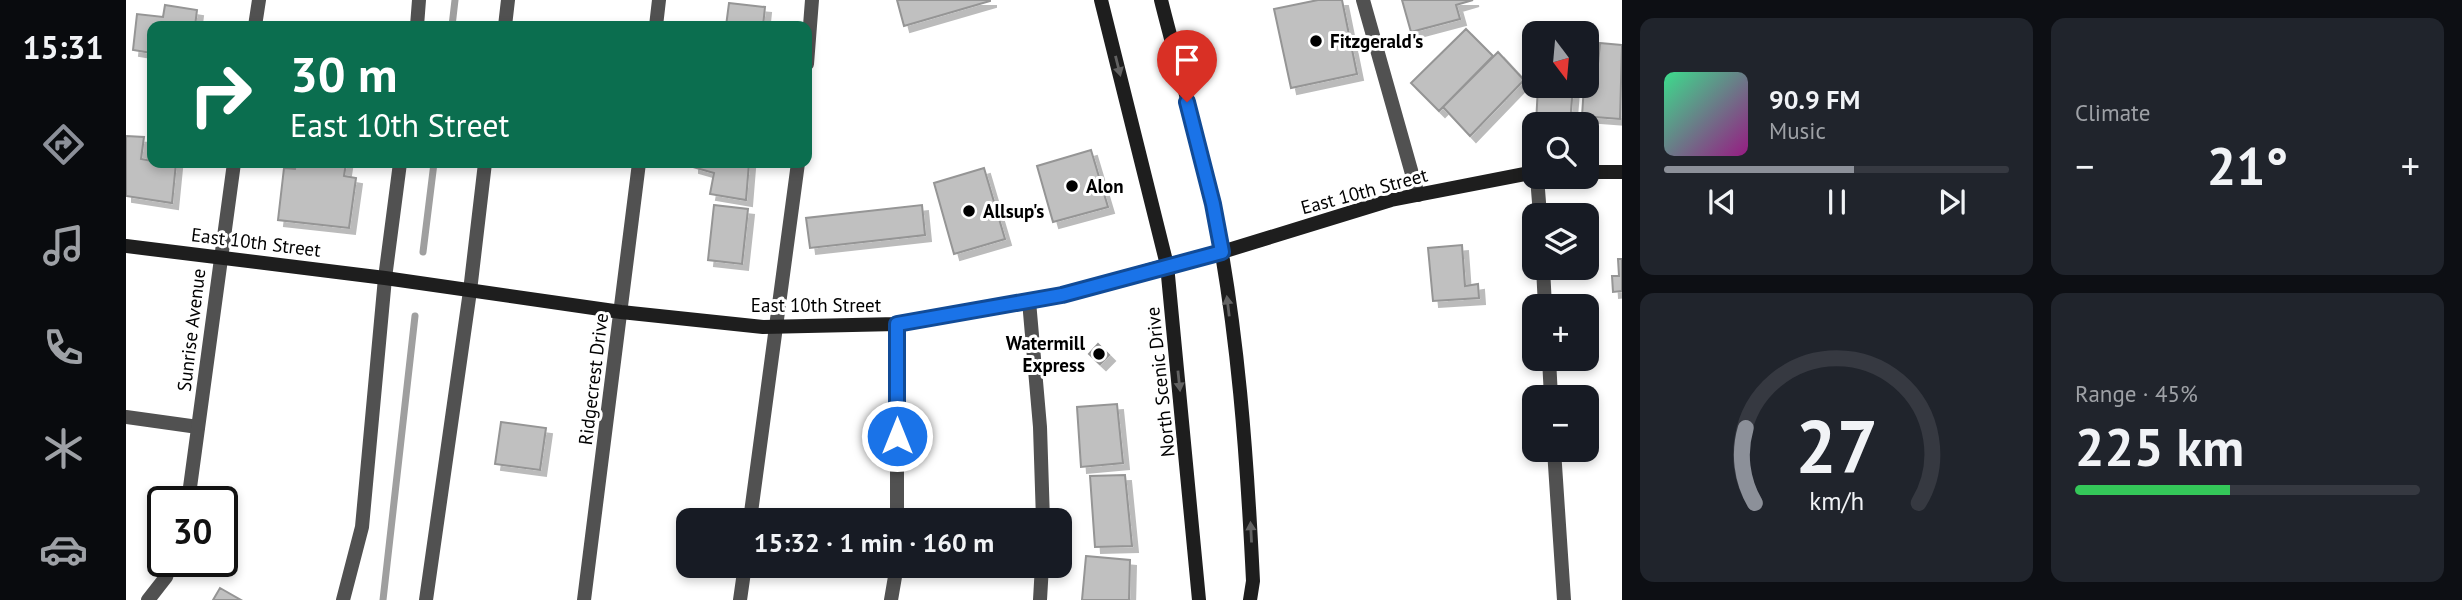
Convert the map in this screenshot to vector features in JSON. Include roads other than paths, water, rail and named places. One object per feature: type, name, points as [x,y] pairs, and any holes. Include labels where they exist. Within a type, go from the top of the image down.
[{"type":"main road","name":"North Scenic Drive","points":[[1101,0],[1167,265],[1199,600]]},
{"type":"main road","points":[[1161,0],[1213,204],[1222,252],[1247,452],[1253,581],[1250,600]]},
{"type":"main road","points":[[1599,172],[1622,173]]},
{"type":"main road","name":"East 10th Street","points":[[126,246],[385,278],[621,312],[775,327],[897,324],[1062,295],[1222,252],[1391,200],[1522,177]]},
{"type":"street","points":[[256,21],[259,0]]},
{"type":"street","points":[[417,21],[419,0]]},
{"type":"street","points":[[506,21],[508,0]]},
{"type":"street","points":[[657,21],[659,0]]},
{"type":"street","points":[[810,21],[812,0]]},
{"type":"street","points":[[1363,0],[1418,195]]},
{"type":"street","name":"Sunrise Avenue","points":[[190,486],[233,168]]},
{"type":"street","points":[[343,600],[362,527],[385,278],[399,168]]},
{"type":"street","points":[[426,600],[470,291],[484,168]]},
{"type":"street","name":"Ridgecrest Drive","points":[[584,600],[638,168]]},
{"type":"street","points":[[752,508],[797,168]]},
{"type":"street","points":[[1029,301],[1040,427],[1043,508]]},
{"type":"street","points":[[897,324],[897,508]]},
{"type":"street","points":[[126,417],[198,427]]},
{"type":"street","points":[[1555,462],[1564,600]]},
{"type":"street","points":[[148,600],[166,577]]},
{"type":"street","points":[[740,600],[743,578]]},
{"type":"street","points":[[891,600],[895,578]]},
{"type":"street","points":[[1040,600],[1041,578]]},
{"type":"waterway","points":[[453,21],[455,0]]},
{"type":"waterway","points":[[423,252],[433,168]]},
{"type":"waterway","points":[[383,600],[415,316]]},
{"type":"place","name":"Fitzgerald's","points":[[1316,41]]},
{"type":"place","name":"Alon","points":[[1072,186]]},
{"type":"place","name":"Allsup's","points":[[969,211]]},
{"type":"place","name":"Watermill Express","points":[[1099,354]]}]
